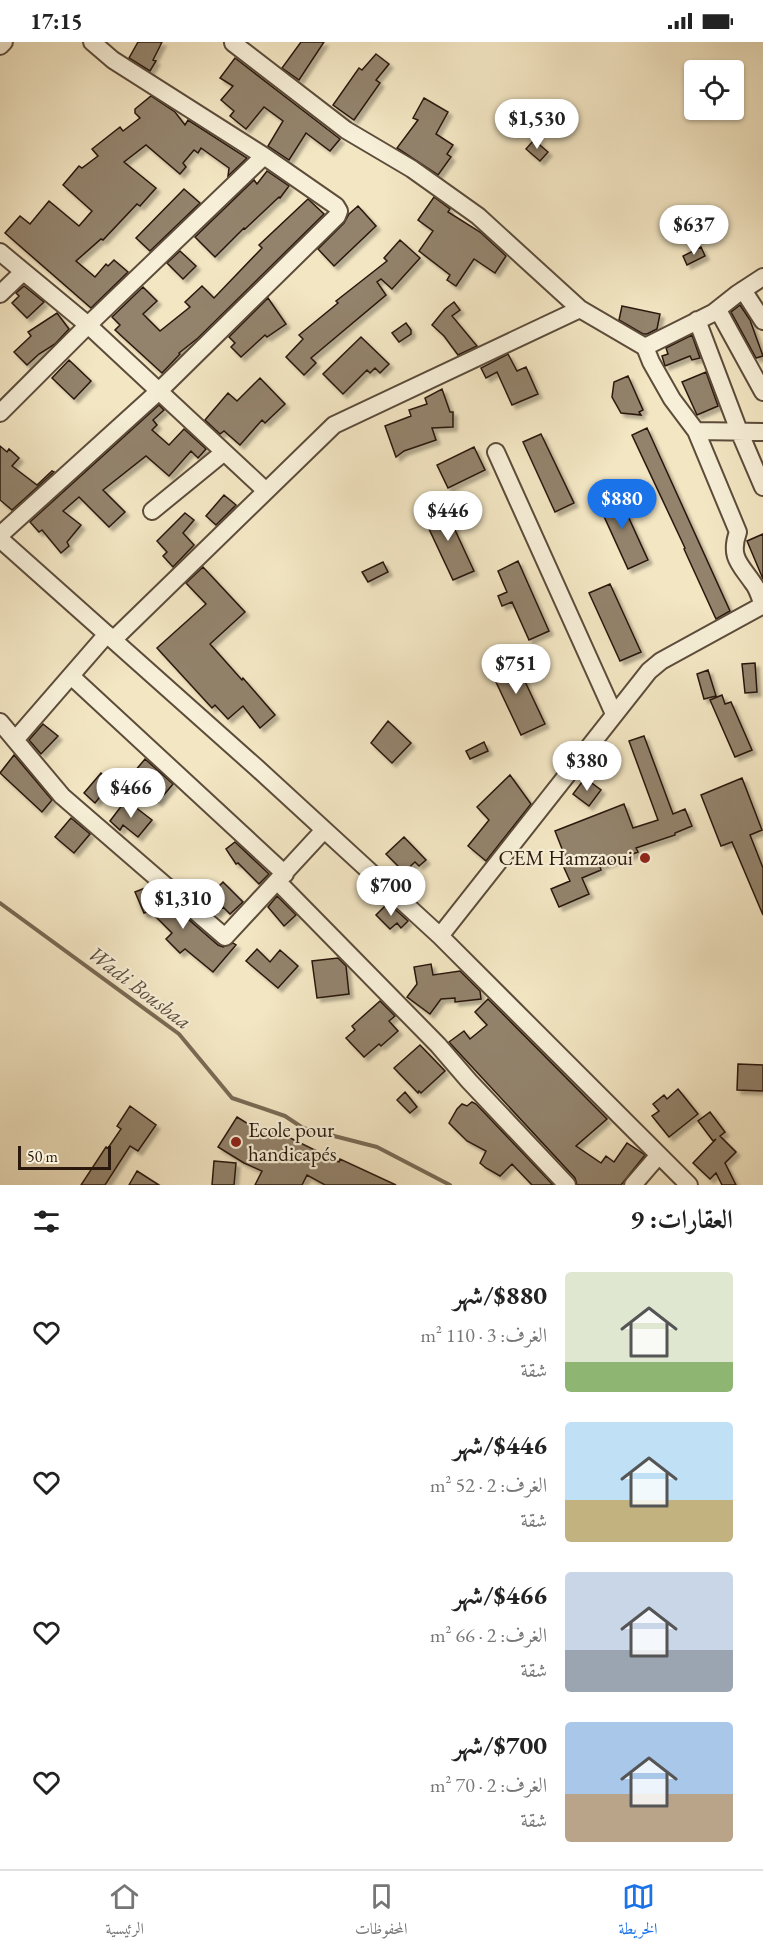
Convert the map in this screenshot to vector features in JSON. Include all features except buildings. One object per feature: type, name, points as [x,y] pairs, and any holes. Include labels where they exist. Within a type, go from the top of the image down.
[{"type":"street","points":[[0,46],[4,42]]},
{"type":"street","points":[[92,42],[113,60],[264,156],[336,206],[339,211],[337,216],[159,391],[0,537],[440,936],[689,1185]]},
{"type":"street","points":[[233,43],[346,130],[412,169],[478,216],[580,309],[645,347],[672,399],[696,431],[738,532],[733,545],[739,565],[755,585],[763,605],[661,661],[649,671],[440,936]]},
{"type":"street","points":[[0,413],[264,156]]},
{"type":"street","points":[[0,252],[88,325],[266,491]]},
{"type":"street","points":[[0,294],[23,272]]},
{"type":"street","points":[[645,347],[718,310],[763,277]]},
{"type":"street","points":[[743,290],[763,321]]},
{"type":"street","points":[[15,740],[71,676],[110,637],[334,425],[580,309]]},
{"type":"street","points":[[718,310],[763,392]]},
{"type":"street","points":[[697,320],[739,431],[763,486]]},
{"type":"street","points":[[696,431],[763,432]]},
{"type":"street","points":[[496,452],[614,714]]},
{"type":"street","points":[[152,511],[223,453]]},
{"type":"street","points":[[71,676],[281,878],[567,1185]]},
{"type":"street","points":[[0,722],[62,796],[225,938],[324,830]]},
{"type":"street","points":[[633,1185],[658,1156]]},
{"type":"waterway","name":"Wadi Bousbaa","points":[[0,903],[179,1034],[232,1098],[285,1116],[303,1128],[377,1147],[450,1185]]},
{"type":"place","name":"CEM Hamzaoui","points":[[645,858]]},
{"type":"place","name":"Ecole pour handicapés","points":[[236,1142]]}]
